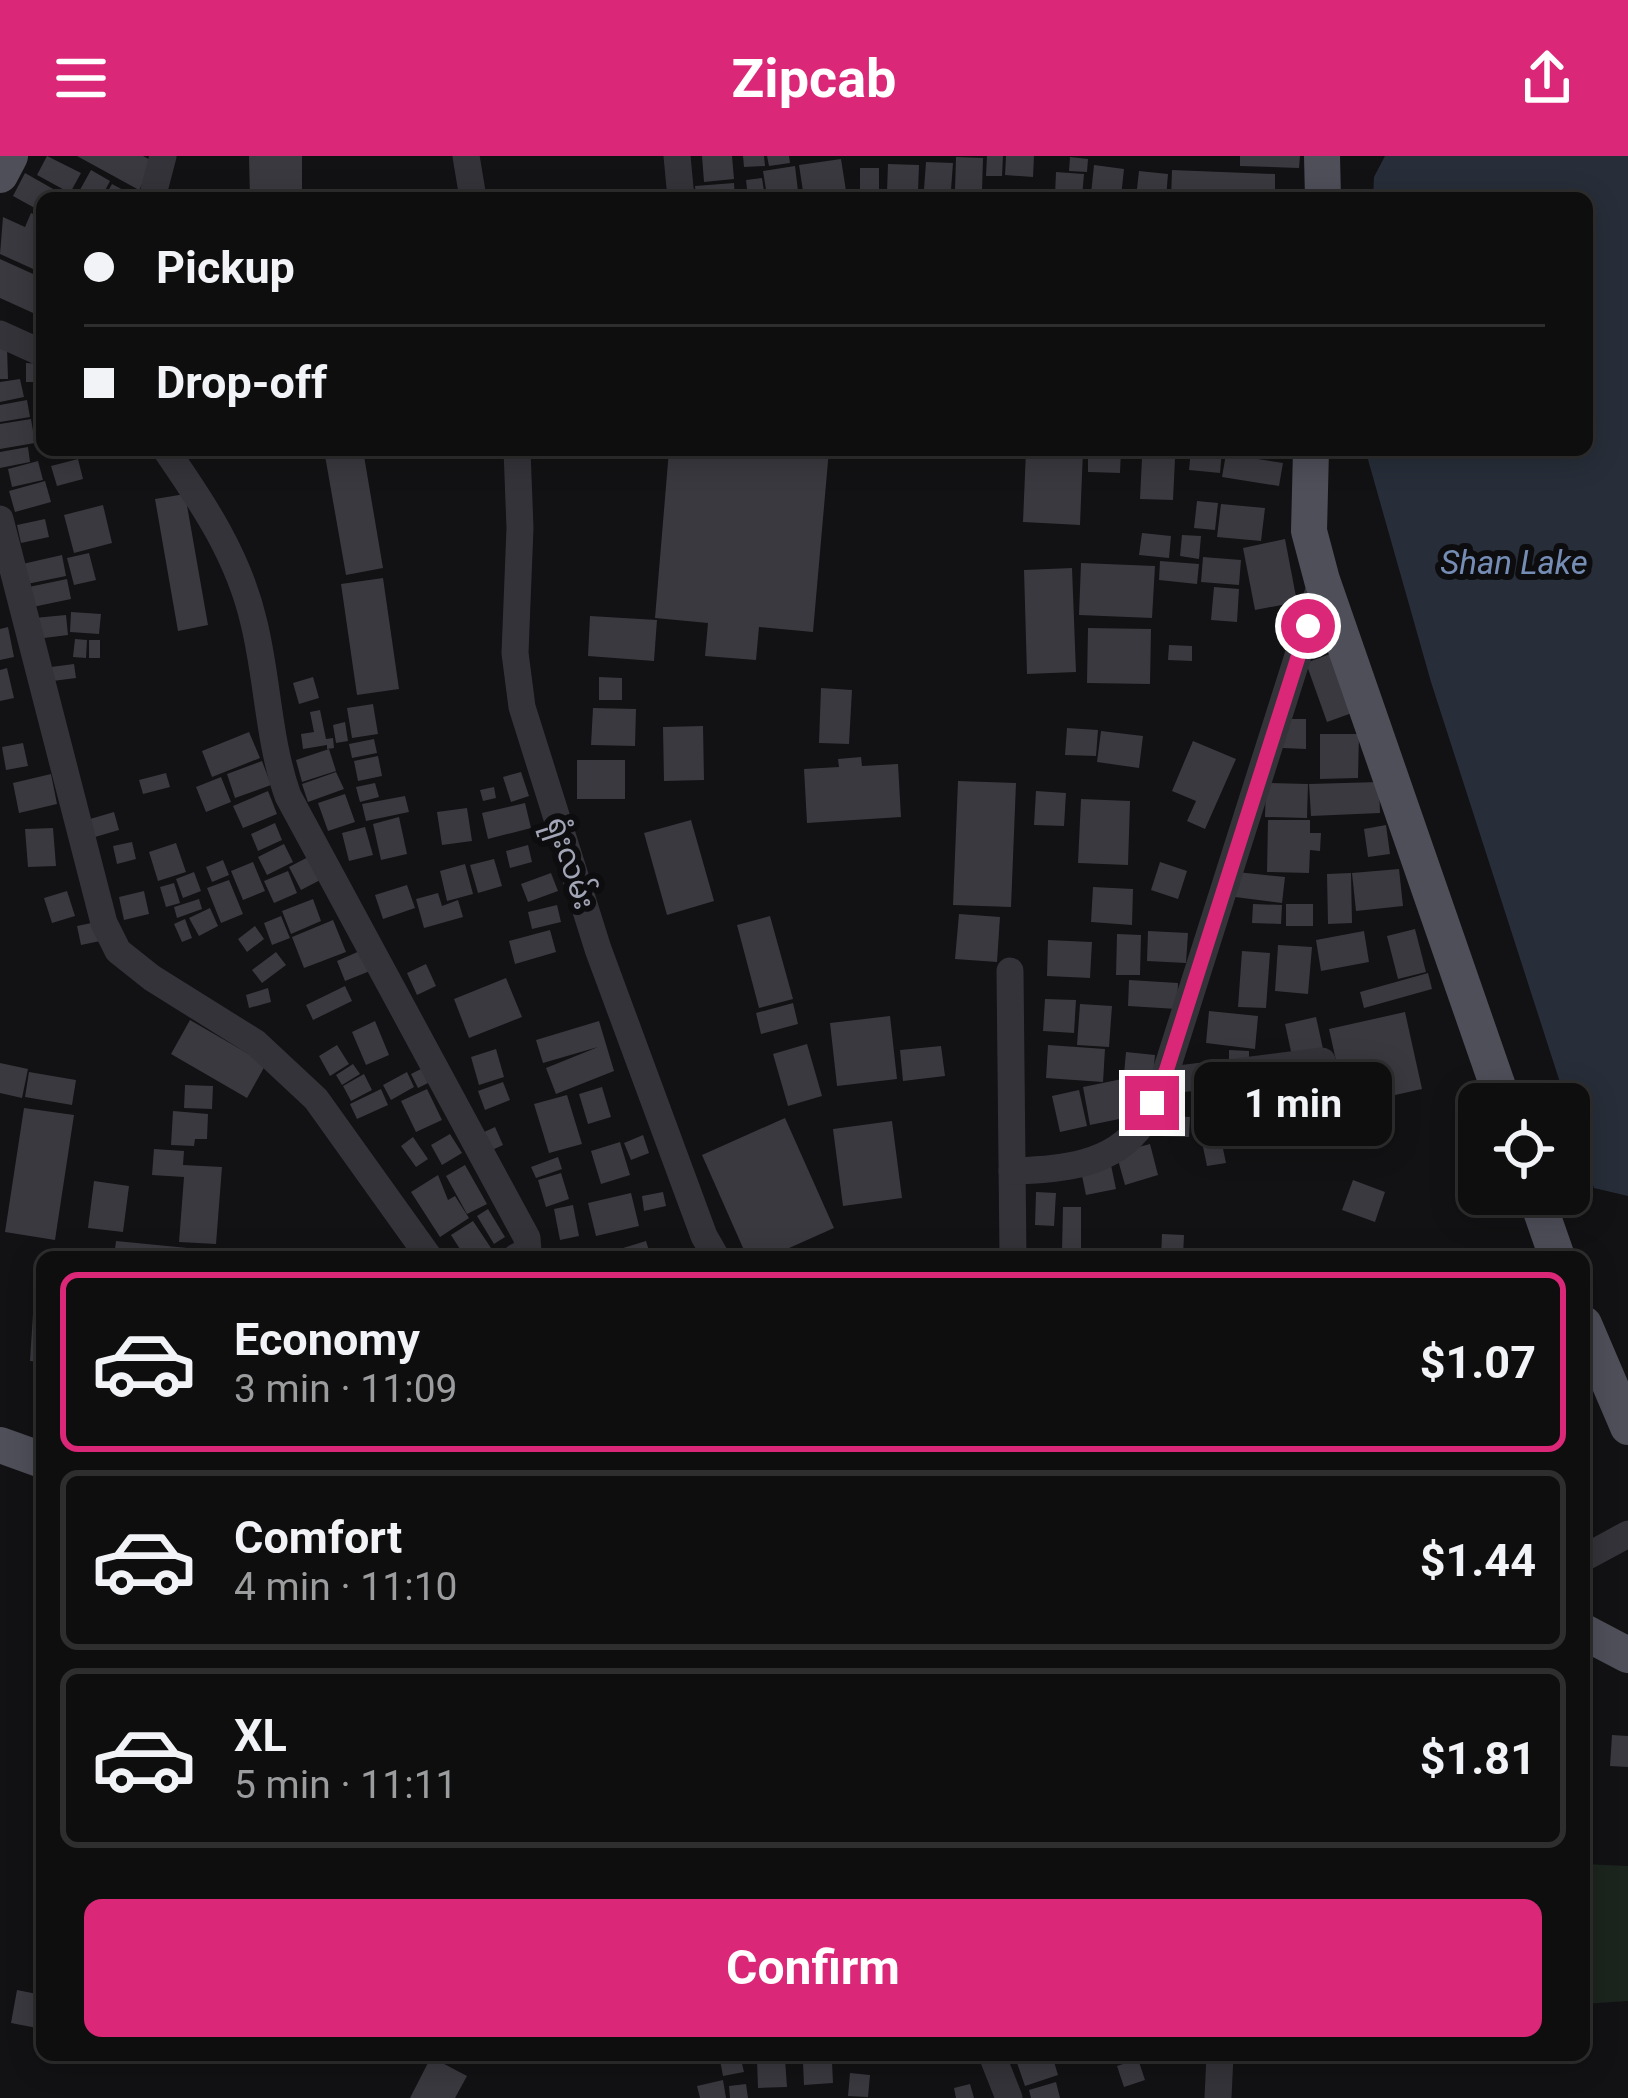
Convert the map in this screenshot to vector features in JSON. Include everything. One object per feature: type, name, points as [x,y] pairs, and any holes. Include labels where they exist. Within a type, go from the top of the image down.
[{"type":"main road","points":[[0,176],[10,156]]},
{"type":"main road","points":[[1322,156],[1323,192]]},
{"type":"main road","points":[[1311,456],[1309,530],[1322,580],[1497,1083]]},
{"type":"main road","points":[[1542,1215],[1555,1251]]},
{"type":"main road","points":[[1590,1338],[1628,1427]]},
{"type":"main road","points":[[0,1445],[36,1458]]},
{"type":"main road","points":[[1590,1635],[1628,1655]]},
{"type":"street","points":[[154,192],[163,156]]},
{"type":"street","points":[[466,156],[472,192]]},
{"type":"street","points":[[677,156],[680,192]]},
{"type":"street","points":[[0,334],[36,350]]},
{"type":"street","points":[[170,456],[212,516],[235,561],[254,622],[273,739],[288,796],[527,1238],[528,1251]]},
{"type":"street","name":"ရုံးလမ်း","points":[[517,456],[515,653],[522,707],[598,949],[713,1251]]},
{"type":"street","points":[[0,519],[104,923],[118,951],[256,1043],[316,1099],[426,1251]]},
{"type":"street","points":[[1012,1171],[1064,1170],[1113,1151],[1141,1126],[1163,1081],[1322,580]]},
{"type":"street","points":[[1010,971],[1013,1251]]},
{"type":"street","points":[[1163,1081],[1322,1061]]},
{"type":"street","points":[[1590,1555],[1628,1534]]},
{"type":"street","points":[[994,2061],[1009,2098]]},
{"type":"street","points":[[1218,2098],[1220,2061]]},
{"type":"shaded area","points":[[1590,1864],[1628,1866],[1628,2001],[1590,2004]]},
{"type":"water","name":"Shan Lake","points":[[1385,156],[1628,156],[1628,1196],[1594,1188],[1590,1083],[1560,1083],[1431,682],[1367,456],[1593,456],[1593,192],[1373,192],[1374,177]]},
{"type":"building","points":[[47,156],[81,173],[71,192],[37,175]]},
{"type":"building","points":[[77,156],[143,156],[154,162],[139,190]]},
{"type":"building","points":[[249,156],[302,156],[302,192],[250,192]]},
{"type":"building","points":[[702,156],[732,156],[734,179],[704,182]]},
{"type":"building","points":[[743,156],[764,156],[765,166],[744,167]]},
{"type":"building","points":[[767,156],[789,156],[790,163],[769,166]]},
{"type":"building","points":[[987,156],[1003,156],[1002,176],[986,176]]},
{"type":"building","points":[[1006,156],[1034,156],[1033,177],[1005,175]]},
{"type":"building","points":[[1240,156],[1300,156],[1299,168],[1240,166]]},
{"type":"building","points":[[956,157],[983,158],[982,191],[955,190]]},
{"type":"building","points":[[1070,157],[1088,159],[1087,172],[1069,171]]},
{"type":"building","points":[[841,159],[846,191],[803,192],[799,165]]},
{"type":"building","points":[[926,162],[953,163],[951,190],[924,189]]},
{"type":"building","points":[[888,164],[919,165],[918,192],[887,191]]},
{"type":"building","points":[[1094,165],[1124,169],[1122,192],[1091,192]]},
{"type":"building","points":[[795,166],[798,191],[766,192],[763,171]]},
{"type":"building","points":[[860,168],[879,168],[879,190],[860,189]]},
{"type":"building","points":[[91,170],[110,181],[104,192],[79,192]]},
{"type":"building","points":[[1172,170],[1275,174],[1275,192],[1171,192]]},
{"type":"building","points":[[1139,171],[1168,174],[1166,192],[1137,192]]},
{"type":"building","points":[[1056,172],[1084,174],[1082,192],[1055,192]]},
{"type":"building","points":[[25,173],[58,192],[36,192],[36,209],[13,196]]},
{"type":"building","points":[[762,178],[764,192],[747,192],[746,180]]},
{"type":"building","points":[[734,183],[735,192],[696,192],[695,186]]},
{"type":"building","points":[[31,213],[36,215],[36,270],[0,254],[3,217],[25,227]]},
{"type":"building","points":[[0,259],[36,275],[36,314],[0,298]]},
{"type":"building","points":[[0,346],[7,346],[8,379],[0,379]]},
{"type":"building","points":[[26,363],[36,364],[36,382],[26,382]]},
{"type":"building","points":[[20,379],[24,397],[0,402],[0,382]]},
{"type":"building","points":[[27,400],[30,417],[0,422],[0,405]]},
{"type":"building","points":[[31,419],[35,443],[0,449],[0,424]]},
{"type":"building","points":[[28,447],[30,462],[0,468],[0,452]]},
{"type":"building","points":[[325,456],[364,456],[383,568],[346,575]]},
{"type":"building","points":[[668,456],[828,456],[813,632],[759,627],[756,660],[705,656],[708,623],[655,618]]},
{"type":"building","points":[[1026,456],[1083,456],[1080,525],[1023,522]]},
{"type":"building","points":[[1088,456],[1121,456],[1120,473],[1088,472]]},
{"type":"building","points":[[1190,456],[1221,456],[1220,473],[1189,470]]},
{"type":"building","points":[[1226,456],[1283,463],[1279,486],[1222,477]]},
{"type":"building","points":[[1142,458],[1175,459],[1173,500],[1140,499]]},
{"type":"building","points":[[78,459],[83,479],[57,486],[51,466]]},
{"type":"building","points":[[38,461],[43,480],[12,487],[8,469]]},
{"type":"building","points":[[45,481],[51,502],[15,512],[9,491]]},
{"type":"building","points":[[185,494],[208,625],[178,631],[155,499]]},
{"type":"building","points":[[1197,501],[1218,503],[1215,530],[1194,528]]},
{"type":"building","points":[[1221,504],[1265,508],[1261,541],[1217,537]]},
{"type":"building","points":[[103,505],[112,543],[74,553],[64,515]]},
{"type":"building","points":[[45,519],[49,537],[21,543],[17,525]]},
{"type":"building","points":[[1142,533],[1171,536],[1169,558],[1139,555]]},
{"type":"building","points":[[1182,535],[1201,536],[1199,559],[1180,556]]},
{"type":"building","points":[[1285,539],[1297,602],[1255,610],[1243,548]]},
{"type":"building","points":[[89,553],[96,580],[74,585],[67,558]]},
{"type":"building","points":[[62,555],[66,576],[22,585],[18,565]]},
{"type":"building","points":[[1203,557],[1241,560],[1239,585],[1201,582]]},
{"type":"building","points":[[1160,561],[1199,564],[1197,584],[1159,580]]},
{"type":"building","points":[[1081,563],[1155,566],[1152,618],[1079,615]]},
{"type":"building","points":[[1072,568],[1076,672],[1027,674],[1024,570]]},
{"type":"building","points":[[383,578],[399,689],[357,695],[341,584]]},
{"type":"building","points":[[67,579],[71,599],[28,608],[24,588]]},
{"type":"building","points":[[1214,587],[1239,589],[1237,622],[1211,620]]},
{"type":"building","points":[[71,612],[101,614],[99,634],[70,632]]},
{"type":"building","points":[[66,615],[68,635],[36,639],[34,618]]},
{"type":"building","points":[[590,616],[657,620],[654,661],[588,656]]},
{"type":"building","points":[[8,627],[14,657],[0,660],[0,629]]},
{"type":"building","points":[[1088,628],[1151,629],[1150,684],[1087,683]]},
{"type":"building","points":[[75,639],[87,640],[86,658],[73,657]]},
{"type":"building","points":[[89,640],[100,640],[100,658],[89,658]]},
{"type":"building","points":[[1169,645],[1192,646],[1192,661],[1168,660]]},
{"type":"building","points":[[1330,654],[1352,713],[1327,722],[1306,663]]},
{"type":"building","points":[[74,664],[76,678],[45,682],[43,668]]},
{"type":"building","points":[[7,668],[14,698],[0,701],[0,670]]},
{"type":"building","points":[[313,677],[319,698],[299,704],[293,683]]},
{"type":"building","points":[[599,677],[622,678],[622,700],[599,700]]},
{"type":"building","points":[[821,688],[852,690],[849,744],[819,743]]},
{"type":"building","points":[[373,704],[378,734],[352,738],[347,708]]},
{"type":"building","points":[[593,708],[636,709],[635,746],[591,745]]},
{"type":"building","points":[[320,710],[326,739],[333,738],[334,748],[303,749],[301,734],[314,732],[310,712]]},
{"type":"building","points":[[1283,719],[1306,719],[1306,749],[1283,748]]},
{"type":"building","points":[[345,722],[348,741],[336,743],[333,725]]},
{"type":"building","points":[[703,726],[704,780],[664,781],[663,727]]},
{"type":"building","points":[[1067,728],[1098,730],[1096,756],[1065,755]]},
{"type":"building","points":[[1101,731],[1143,736],[1139,768],[1097,762]]},
{"type":"building","points":[[249,732],[260,758],[212,777],[202,751]]},
{"type":"building","points":[[1320,734],[1359,734],[1358,778],[1320,779]]},
{"type":"building","points":[[374,739],[377,753],[352,758],[349,744]]},
{"type":"building","points":[[1193,741],[1236,759],[1205,829],[1187,821],[1196,801],[1172,791]]},
{"type":"building","points":[[23,743],[28,766],[6,770],[2,747]]},
{"type":"building","points":[[329,749],[336,771],[302,782],[296,760]]},
{"type":"building","points":[[378,756],[382,776],[358,781],[354,761]]},
{"type":"building","points":[[861,757],[862,766],[898,764],[901,817],[807,823],[804,769],[839,767],[838,759]]},
{"type":"building","points":[[577,760],[625,760],[625,799],[577,799]]},
{"type":"building","points":[[262,761],[271,785],[235,798],[227,774]]},
{"type":"building","points":[[336,772],[344,789],[308,802],[302,784]]},
{"type":"building","points":[[521,772],[529,796],[511,802],[503,777]]},
{"type":"building","points":[[166,773],[170,787],[143,794],[139,780]]},
{"type":"building","points":[[51,774],[57,804],[19,813],[13,783]]},
{"type":"building","points":[[221,777],[231,802],[206,812],[196,787]]},
{"type":"building","points":[[958,781],[1016,783],[1011,907],[953,905]]},
{"type":"building","points":[[1379,782],[1380,813],[1311,816],[1309,784]]},
{"type":"building","points":[[375,783],[379,797],[360,802],[356,787]]},
{"type":"building","points":[[1266,783],[1308,784],[1307,818],[1265,817]]},
{"type":"building","points":[[494,787],[496,798],[483,801],[480,790]]},
{"type":"building","points":[[268,791],[277,814],[243,828],[233,806]]},
{"type":"building","points":[[1036,791],[1066,793],[1064,826],[1034,825]]},
{"type":"building","points":[[345,794],[355,822],[328,831],[318,803]]},
{"type":"building","points":[[405,796],[409,812],[366,821],[362,804]]},
{"type":"building","points":[[1081,799],[1130,801],[1128,865],[1078,863]]},
{"type":"building","points":[[525,803],[531,828],[488,839],[482,813]]},
{"type":"building","points":[[467,808],[472,841],[442,845],[437,812]]},
{"type":"building","points":[[114,812],[119,830],[95,837],[90,819]]},
{"type":"building","points":[[399,817],[407,854],[381,860],[373,824]]},
{"type":"building","points":[[691,820],[714,901],[667,915],[644,833]]},
{"type":"building","points":[[1268,820],[1310,820],[1310,833],[1321,833],[1320,851],[1310,850],[1309,873],[1267,872]]},
{"type":"building","points":[[275,823],[282,840],[258,851],[251,834]]},
{"type":"building","points":[[1386,825],[1390,854],[1368,857],[1364,829]]},
{"type":"building","points":[[365,827],[373,855],[349,861],[342,833]]},
{"type":"building","points":[[53,828],[56,866],[28,867],[25,829]]},
{"type":"building","points":[[132,842],[136,859],[117,864],[113,846]]},
{"type":"building","points":[[176,843],[186,872],[158,881],[149,852]]},
{"type":"building","points":[[284,844],[293,862],[267,875],[258,857]]},
{"type":"building","points":[[528,845],[532,862],[510,868],[506,851]]},
{"type":"building","points":[[312,855],[324,878],[301,890],[289,867]]},
{"type":"building","points":[[494,859],[502,886],[478,893],[470,865]]},
{"type":"building","points":[[223,860],[229,875],[212,882],[206,867]]},
{"type":"building","points":[[253,862],[265,891],[243,900],[231,871]]},
{"type":"building","points":[[1160,862],[1187,871],[1178,899],[1151,890]]},
{"type":"building","points":[[465,864],[473,894],[447,901],[440,871]]},
{"type":"building","points":[[1399,869],[1403,906],[1356,911],[1352,873]]},
{"type":"building","points":[[288,871],[297,893],[274,903],[264,881]]},
{"type":"building","points":[[194,872],[201,891],[183,898],[176,879]]},
{"type":"building","points":[[1237,872],[1285,877],[1282,903],[1235,897]]},
{"type":"building","points":[[551,873],[558,891],[528,902],[521,884]]},
{"type":"building","points":[[1351,873],[1352,923],[1328,924],[1327,874]]},
{"type":"building","points":[[229,880],[243,914],[221,923],[207,888]]},
{"type":"building","points":[[174,883],[180,903],[166,907],[160,887]]},
{"type":"building","points":[[407,885],[415,908],[383,919],[375,895]]},
{"type":"building","points":[[1093,887],[1133,889],[1132,925],[1091,922]]},
{"type":"building","points":[[67,891],[75,916],[52,923],[44,898]]},
{"type":"building","points":[[144,891],[149,914],[124,920],[119,897]]},
{"type":"building","points":[[438,893],[442,906],[458,900],[463,917],[424,928],[416,899]]},
{"type":"building","points":[[199,899],[202,909],[177,918],[174,907]]},
{"type":"building","points":[[313,899],[321,921],[291,934],[282,911]]},
{"type":"building","points":[[1253,904],[1282,905],[1281,924],[1252,923]]},
{"type":"building","points":[[1286,904],[1313,904],[1313,926],[1286,926]]},
{"type":"building","points":[[557,905],[561,922],[532,929],[528,912]]},
{"type":"building","points":[[210,908],[218,926],[199,936],[189,918]]},
{"type":"building","points":[[959,914],[1000,917],[997,962],[955,959]]},
{"type":"building","points":[[281,916],[290,938],[272,945],[264,923]]},
{"type":"building","points":[[770,916],[793,999],[759,1008],[737,925]]},
{"type":"building","points":[[185,919],[192,938],[182,942],[174,924]]},
{"type":"building","points":[[333,920],[346,952],[304,968],[292,937]]},
{"type":"building","points":[[101,921],[105,940],[81,945],[77,926]]},
{"type":"building","points":[[255,926],[264,939],[247,952],[238,939]]},
{"type":"building","points":[[1415,929],[1426,972],[1398,979],[1387,936]]},
{"type":"building","points":[[550,930],[556,952],[515,964],[509,941]]},
{"type":"building","points":[[1148,931],[1188,933],[1186,963],[1147,961]]},
{"type":"building","points":[[1364,931],[1369,962],[1321,971],[1316,940]]},
{"type":"building","points":[[1117,934],[1141,935],[1140,975],[1116,975]]},
{"type":"building","points":[[1048,940],[1092,942],[1090,978],[1047,976]]},
{"type":"building","points":[[1278,945],[1312,947],[1308,994],[1275,991]]},
{"type":"building","points":[[362,950],[370,971],[345,981],[337,961]]},
{"type":"building","points":[[1242,951],[1270,953],[1266,1008],[1238,1007]]},
{"type":"building","points":[[276,952],[286,965],[262,983],[252,970]]},
{"type":"building","points":[[426,964],[436,986],[417,995],[407,973]]},
{"type":"building","points":[[1428,973],[1432,989],[1364,1008],[1360,992]]},
{"type":"building","points":[[506,978],[522,1017],[469,1038],[454,999]]},
{"type":"building","points":[[1129,980],[1178,983],[1177,1009],[1128,1006]]},
{"type":"building","points":[[345,986],[352,1001],[313,1020],[306,1005]]},
{"type":"building","points":[[268,988],[271,1002],[249,1008],[246,995]]},
{"type":"building","points":[[1045,999],[1076,1000],[1074,1033],[1043,1031]]},
{"type":"building","points":[[793,1003],[798,1024],[761,1034],[756,1013]]},
{"type":"building","points":[[1080,1004],[1112,1006],[1109,1047],[1077,1045]]},
{"type":"building","points":[[1209,1011],[1258,1016],[1255,1049],[1206,1043]]},
{"type":"building","points":[[1405,1012],[1422,1089],[1346,1106],[1329,1029]]},
{"type":"building","points":[[890,1016],[897,1079],[837,1086],[830,1023]]},
{"type":"building","points":[[1316,1017],[1323,1049],[1292,1056],[1285,1024]]},
{"type":"building","points":[[190,1020],[266,1064],[247,1098],[171,1054]]},
{"type":"building","points":[[375,1021],[389,1055],[366,1065],[352,1032]]},
{"type":"building","points":[[599,1021],[614,1071],[556,1094],[546,1068],[598,1047],[543,1063],[536,1040]]},
{"type":"building","points":[[807,1044],[822,1096],[788,1106],[773,1054]]},
{"type":"building","points":[[337,1045],[349,1064],[330,1076],[319,1056]]},
{"type":"building","points":[[1048,1045],[1105,1049],[1103,1082],[1046,1078]]},
{"type":"building","points":[[941,1046],[945,1076],[903,1081],[900,1050]]},
{"type":"building","points":[[496,1049],[504,1077],[479,1085],[471,1057]]},
{"type":"building","points":[[1229,1050],[1249,1051],[1249,1063],[1229,1062]]},
{"type":"building","points":[[1126,1052],[1155,1055],[1153,1077],[1124,1074]]},
{"type":"building","points":[[0,1063],[28,1069],[22,1098],[0,1093]]},
{"type":"building","points":[[353,1064],[360,1074],[342,1085],[336,1075]]},
{"type":"building","points":[[421,1069],[428,1083],[418,1088],[411,1074]]},
{"type":"building","points":[[29,1072],[76,1080],[72,1105],[25,1097]]},
{"type":"building","points":[[407,1072],[414,1087],[391,1100],[383,1085]]},
{"type":"building","points":[[1255,1073],[1279,1074],[1277,1107],[1253,1106]]},
{"type":"building","points":[[364,1074],[372,1090],[351,1101],[343,1086]]},
{"type":"building","points":[[1228,1075],[1252,1077],[1248,1123],[1224,1120]]},
{"type":"building","points":[[1308,1077],[1334,1078],[1333,1101],[1307,1100]]},
{"type":"building","points":[[1122,1079],[1129,1117],[1090,1125],[1083,1087]]},
{"type":"building","points":[[503,1082],[510,1100],[485,1110],[478,1091]]},
{"type":"building","points":[[185,1085],[213,1086],[212,1109],[184,1108]]},
{"type":"building","points":[[602,1087],[611,1117],[588,1124],[579,1094]]},
{"type":"building","points":[[381,1089],[388,1105],[357,1119],[350,1104]]},
{"type":"building","points":[[427,1089],[442,1120],[416,1132],[401,1101]]},
{"type":"building","points":[[1079,1090],[1087,1126],[1060,1132],[1052,1096]]},
{"type":"building","points":[[1193,1090],[1221,1091],[1220,1117],[1191,1116]]},
{"type":"building","points":[[567,1095],[582,1144],[549,1153],[534,1104]]},
{"type":"building","points":[[24,1108],[74,1115],[55,1240],[5,1232]]},
{"type":"building","points":[[173,1111],[208,1114],[207,1139],[195,1139],[194,1146],[171,1145]]},
{"type":"building","points":[[1162,1116],[1190,1117],[1189,1137],[1161,1136]]},
{"type":"building","points":[[785,1118],[834,1228],[782,1251],[744,1251],[702,1155]]},
{"type":"building","points":[[892,1121],[902,1198],[843,1206],[833,1129]]},
{"type":"building","points":[[495,1127],[503,1145],[490,1151],[482,1133]]},
{"type":"building","points":[[450,1134],[462,1153],[442,1165],[431,1145]]},
{"type":"building","points":[[643,1135],[649,1153],[631,1160],[624,1143]]},
{"type":"building","points":[[413,1137],[428,1159],[416,1167],[401,1146]]},
{"type":"building","points":[[1221,1139],[1226,1163],[1207,1166],[1202,1142]]},
{"type":"building","points":[[620,1142],[630,1175],[601,1184],[591,1151]]},
{"type":"building","points":[[1150,1144],[1158,1175],[1125,1185],[1116,1153]]},
{"type":"building","points":[[154,1149],[184,1151],[183,1165],[222,1167],[216,1244],[179,1242],[184,1177],[152,1175]]},
{"type":"building","points":[[558,1157],[562,1169],[536,1178],[531,1167]]},
{"type":"building","points":[[465,1165],[487,1204],[467,1214],[446,1176]]},
{"type":"building","points":[[1111,1165],[1116,1189],[1086,1195],[1081,1171]]},
{"type":"building","points":[[561,1173],[569,1199],[546,1207],[538,1180]]},
{"type":"building","points":[[438,1175],[448,1200],[455,1196],[469,1218],[440,1237],[411,1192]]},
{"type":"building","points":[[1353,1180],[1385,1192],[1375,1222],[1342,1210]]},
{"type":"building","points":[[94,1181],[129,1186],[123,1232],[88,1228]]},
{"type":"building","points":[[663,1192],[666,1206],[644,1211],[642,1196]]},
{"type":"building","points":[[1036,1192],[1056,1193],[1054,1226],[1035,1225]]},
{"type":"building","points":[[631,1193],[639,1226],[596,1236],[588,1203]]},
{"type":"building","points":[[573,1205],[579,1236],[560,1240],[554,1209]]},
{"type":"building","points":[[1063,1207],[1081,1207],[1081,1251],[1062,1251]]},
{"type":"building","points":[[488,1209],[505,1237],[494,1244],[477,1216]]},
{"type":"building","points":[[473,1221],[491,1248],[461,1251],[451,1235]]},
{"type":"building","points":[[1162,1234],[1184,1235],[1183,1251],[1161,1251]]},
{"type":"building","points":[[116,1241],[208,1250],[208,1251],[115,1251]]},
{"type":"building","points":[[646,1241],[649,1251],[613,1251]]},
{"type":"building","points":[[33,1314],[36,1314],[36,1362],[30,1361]]},
{"type":"building","points":[[1612,1735],[1628,1736],[1628,1767],[1610,1766]]},
{"type":"building","points":[[17,1990],[36,1994],[36,2028],[11,2023]]},
{"type":"building","points":[[429,2061],[467,2076],[455,2098],[410,2098]]},
{"type":"building","points":[[720,2061],[741,2061],[744,2072],[723,2076]]},
{"type":"building","points":[[757,2061],[785,2061],[787,2087],[758,2088]]},
{"type":"building","points":[[1016,2061],[1054,2061],[1058,2075],[1025,2086]]},
{"type":"building","points":[[1139,2061],[1145,2080],[1124,2087],[1117,2066]]},
{"type":"building","points":[[832,2062],[833,2083],[804,2085],[803,2063]]},
{"type":"building","points":[[850,2073],[870,2075],[868,2097],[848,2096]]},
{"type":"building","points":[[723,2080],[726,2098],[700,2098],[697,2086]]},
{"type":"building","points":[[1056,2082],[1060,2098],[1031,2098],[1029,2090]]},
{"type":"building","points":[[746,2084],[748,2098],[730,2098],[729,2086]]},
{"type":"building","points":[[970,2084],[974,2098],[956,2098],[954,2088]]},
{"type":"route","points":[[1152,1103],[1163,1081],[1308,626]]}]
